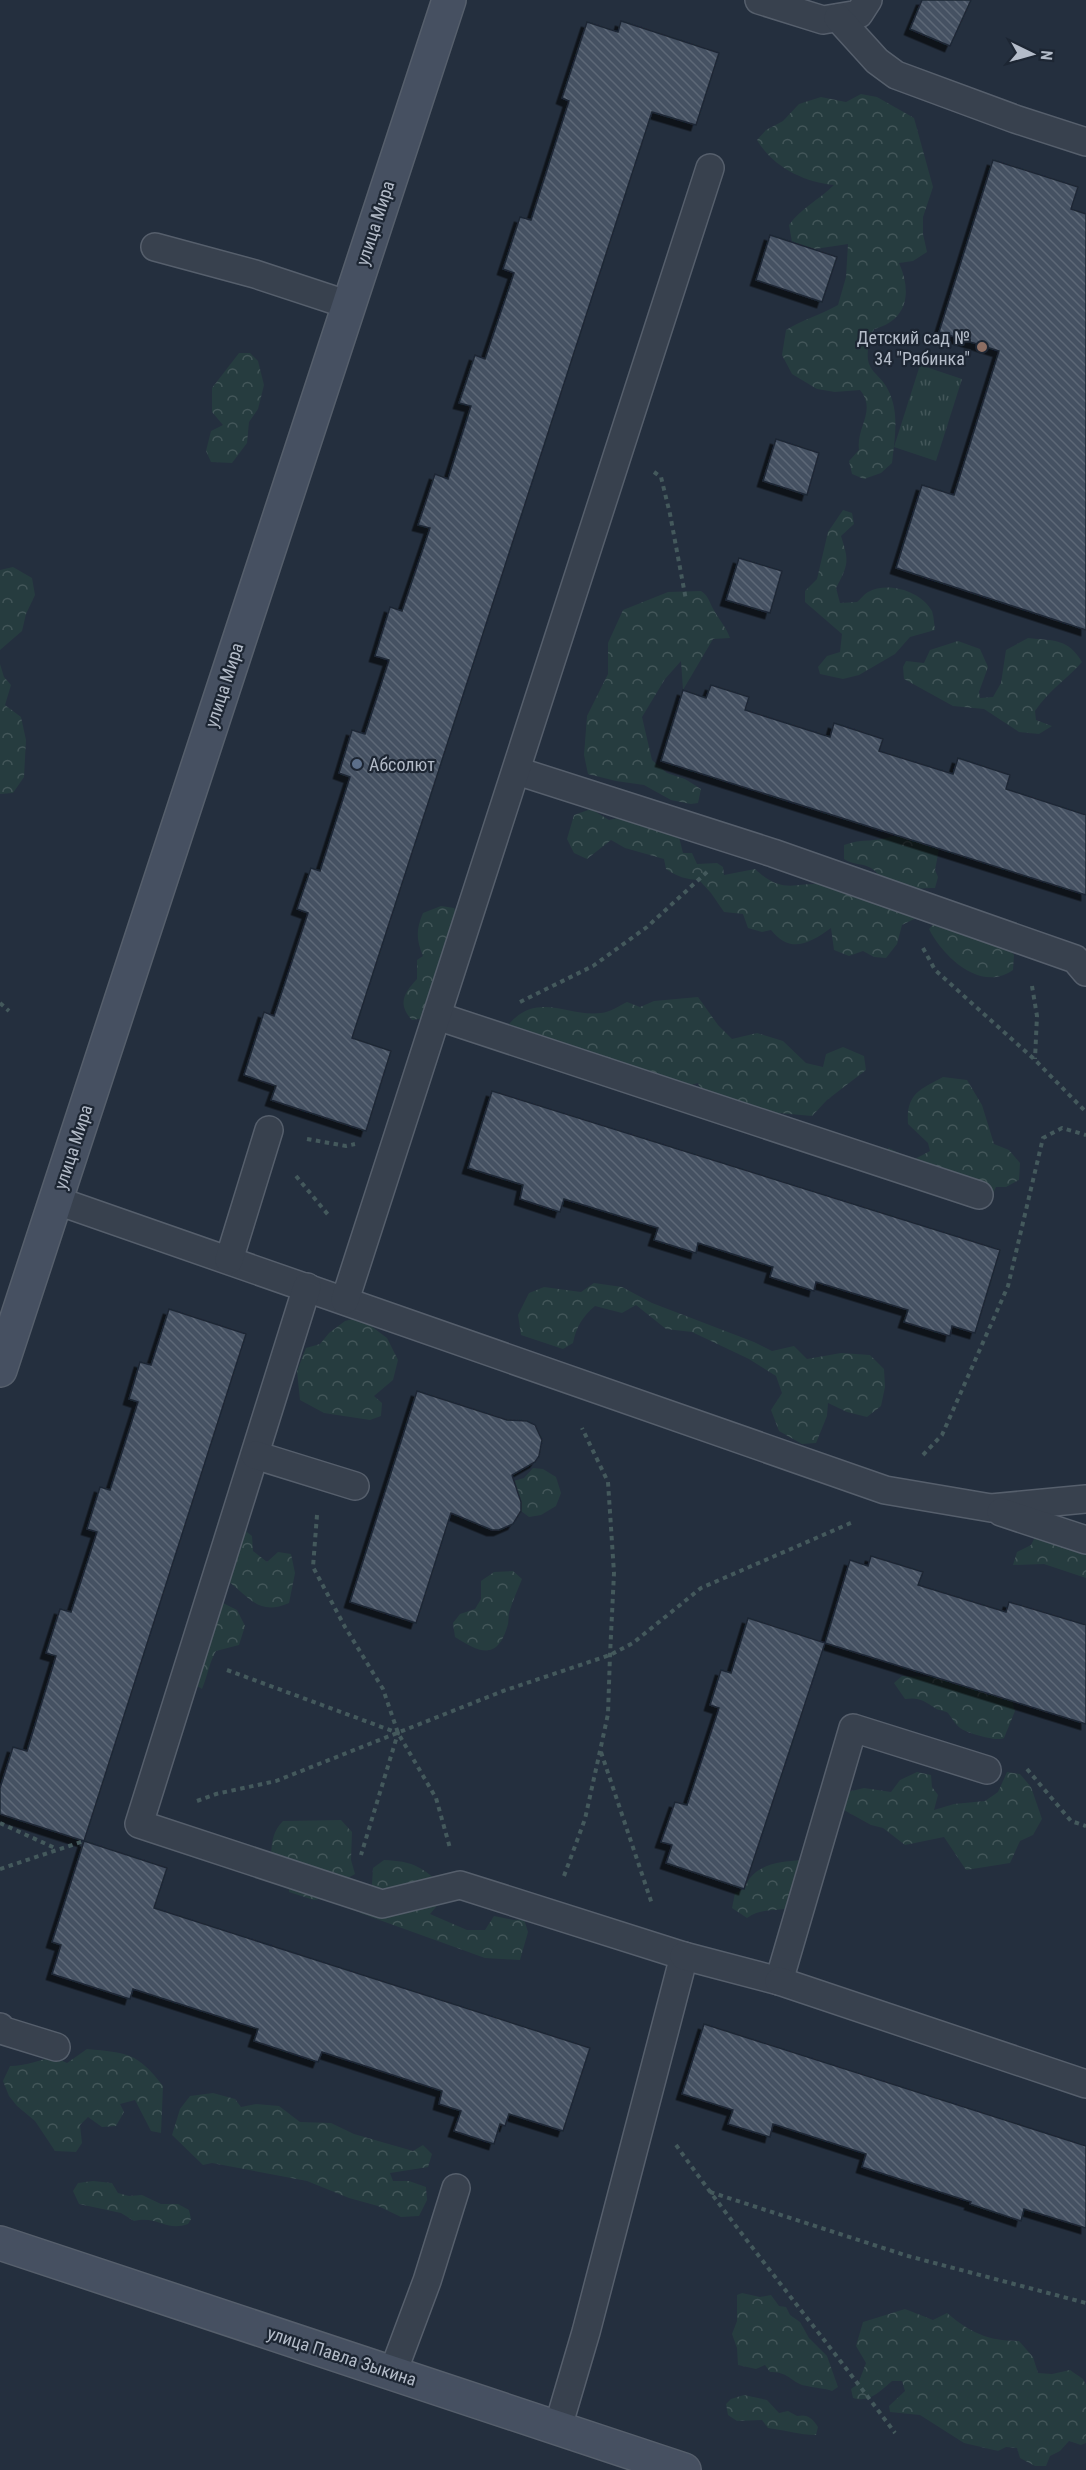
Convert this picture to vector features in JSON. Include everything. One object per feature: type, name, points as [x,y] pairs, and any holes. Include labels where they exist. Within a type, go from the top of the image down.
[{"type":"main road","name":"улица Мира","points":[[0,1370],[449,0]]},
{"type":"main road","name":"улица Павла Зыкина","points":[[0,2243],[684,2470]]},
{"type":"lane","points":[[759,0],[823,20],[859,14],[868,0]]},
{"type":"lane","points":[[838,18],[877,61],[896,75],[1086,142]]},
{"type":"lane","points":[[345,1300],[711,168]]},
{"type":"lane","points":[[155,247],[255,274],[349,305]]},
{"type":"lane","points":[[517,771],[740,843],[1075,959],[1086,972]]},
{"type":"lane","points":[[437,1016],[979,1195]]},
{"type":"lane","points":[[229,1260],[267,1136]]},
{"type":"lane","points":[[55,1200],[885,1490],[991,1508],[1086,1540]]},
{"type":"lane","points":[[308,1287],[139,1824],[382,1904],[460,1885],[677,1954],[779,1982],[1086,2084]]},
{"type":"lane","points":[[255,1455],[355,1486]]},
{"type":"lane","points":[[991,1508],[1086,1499]]},
{"type":"lane","points":[[779,1982],[853,1728],[987,1770]]},
{"type":"lane","points":[[558,2427],[586,2332],[646,2103],[677,1954]]},
{"type":"lane","points":[[0,2027],[1,2030],[56,2047]]},
{"type":"lane","points":[[393,2372],[427,2281],[456,2188]]},
{"type":"path","points":[[620,451],[661,477],[686,600]]},
{"type":"path","points":[[471,1028],[593,966],[646,927],[740,843]]},
{"type":"path","points":[[923,906],[920,943],[935,970],[1035,1060],[1086,1112]]},
{"type":"path","points":[[1012,937],[1031,978],[1037,1016],[1035,1060]]},
{"type":"path","points":[[0,1003],[9,1011]]},
{"type":"path","points":[[139,1824],[216,1794],[276,1781],[502,1691],[610,1655],[633,1643],[702,1588],[865,1516],[885,1490],[913,1466],[942,1435],[1008,1286],[1043,1138],[1062,1128],[1086,1135]]},
{"type":"path","points":[[267,1136],[299,1138],[346,1146],[399,1135]]},
{"type":"path","points":[[267,1136],[362,1250]]},
{"type":"path","points":[[550,1914],[585,1819],[608,1714],[614,1573],[608,1482],[558,1375]]},
{"type":"path","points":[[319,1475],[313,1567],[345,1627],[383,1689],[398,1733],[436,1798],[460,1885]]},
{"type":"path","points":[[191,1656],[398,1733]]},
{"type":"path","points":[[349,1893],[398,1733]]},
{"type":"path","points":[[600,1751],[662,1937],[677,1954]]},
{"type":"path","points":[[1022,1762],[1071,1821],[1086,1826]]},
{"type":"path","points":[[0,1823],[57,1849]]},
{"type":"path","points":[[0,1869],[84,1841]]},
{"type":"path","points":[[646,2103],[710,2191],[895,2433]]},
{"type":"path","points":[[710,2191],[908,2256],[1086,2303]]},
{"type":"green space","points":[[861,94],[877,97],[914,118],[933,187],[923,217],[923,234],[927,252],[913,261],[899,263],[905,284],[904,304],[894,319],[874,329],[869,345],[869,364],[884,382],[893,403],[895,433],[892,463],[881,473],[864,479],[852,474],[849,461],[859,450],[860,434],[866,412],[867,405],[860,390],[835,392],[817,389],[792,374],[782,355],[786,330],[838,305],[846,277],[848,244],[815,249],[792,242],[789,225],[834,185],[790,172],[772,158],[757,140],[766,130],[783,121],[799,104],[821,97],[846,102]]},
{"type":"green space","points":[[239,353],[250,353],[258,361],[264,385],[258,409],[249,422],[247,443],[232,463],[211,462],[206,451],[211,431],[223,425],[212,412],[212,388]]},
{"type":"green space","points":[[920,365],[962,379],[936,461],[894,447]]},
{"type":"green space","points":[[843,510],[852,513],[854,524],[841,536],[846,562],[836,588],[840,603],[857,602],[876,589],[903,590],[912,593],[927,604],[932,611],[935,630],[910,637],[895,654],[859,675],[843,679],[820,674],[818,667],[827,656],[840,652],[842,634],[805,602],[805,591],[817,579],[828,532]]},
{"type":"green space","points":[[13,567],[32,578],[35,595],[26,614],[22,631],[0,650],[0,570]]},
{"type":"green space","points":[[701,591],[708,598],[730,638],[713,639],[683,690],[681,661],[665,679],[642,717],[652,760],[667,773],[685,779],[701,789],[698,803],[671,800],[644,785],[588,774],[584,755],[587,716],[608,674],[608,643],[623,610],[668,592]]},
{"type":"green space","points":[[1028,638],[1060,642],[1077,654],[1082,662],[1035,711],[1036,720],[1052,726],[1039,734],[1019,732],[984,709],[953,706],[904,679],[903,667],[906,661],[924,663],[930,650],[958,641],[980,649],[988,667],[979,692],[980,698],[993,697],[1001,683],[1006,650]]},
{"type":"green space","points":[[0,664],[4,677],[11,685],[5,705],[21,717],[26,740],[24,777],[13,793],[0,794]]},
{"type":"green space","points":[[591,809],[609,820],[630,815],[655,825],[655,831],[666,829],[678,833],[683,853],[692,853],[697,864],[717,863],[723,867],[724,875],[755,869],[765,878],[783,885],[818,884],[862,892],[918,911],[916,918],[902,925],[897,944],[886,958],[874,957],[863,951],[849,956],[834,950],[831,928],[807,942],[793,944],[785,942],[771,930],[762,932],[748,928],[743,914],[724,912],[699,880],[678,876],[666,869],[664,859],[625,848],[611,840],[587,859],[574,853],[567,839],[574,815]]},
{"type":"green space","points":[[895,835],[939,849],[935,870],[938,877],[935,888],[894,887],[886,883],[871,868],[844,859],[844,845]]},
{"type":"green space","points":[[441,906],[454,908],[459,920],[424,1018],[412,1020],[405,1009],[404,999],[417,979],[417,960],[423,956],[418,940],[419,924],[423,913]]},
{"type":"green space","points":[[937,920],[1004,943],[1014,955],[1013,970],[1001,976],[988,977],[976,975],[964,969],[935,940],[929,929]]},
{"type":"green space","points":[[698,997],[718,1025],[732,1039],[757,1033],[783,1041],[806,1063],[823,1067],[826,1054],[843,1047],[864,1056],[866,1070],[827,1100],[812,1116],[779,1113],[768,1126],[706,1105],[698,1083],[685,1087],[513,1035],[509,1024],[520,1014],[542,1007],[601,1013],[627,1002],[640,1007],[654,1001]]},
{"type":"green space","points":[[943,1077],[967,1080],[982,1105],[994,1144],[1009,1150],[1020,1163],[1019,1180],[1006,1187],[996,1187],[988,1205],[959,1197],[878,1155],[889,1148],[913,1160],[930,1151],[928,1143],[908,1124],[909,1106],[916,1094]]},
{"type":"green space","points":[[594,1283],[622,1287],[652,1303],[772,1351],[794,1346],[807,1359],[841,1353],[870,1355],[884,1369],[885,1387],[881,1406],[867,1417],[847,1412],[828,1403],[827,1416],[816,1443],[802,1444],[779,1431],[771,1410],[782,1393],[776,1376],[749,1359],[692,1332],[666,1329],[636,1305],[622,1313],[595,1306],[581,1322],[573,1343],[563,1349],[521,1335],[518,1315],[529,1293],[544,1287],[581,1292]]},
{"type":"green space","points":[[363,1316],[371,1326],[387,1338],[398,1360],[393,1380],[374,1396],[382,1403],[381,1416],[370,1420],[324,1413],[300,1400],[297,1371],[306,1348],[320,1344],[329,1333],[345,1321]]},
{"type":"green space","points":[[533,1468],[543,1469],[556,1477],[561,1493],[556,1506],[541,1515],[529,1517],[521,1511],[506,1483],[524,1478]]},
{"type":"green space","points":[[224,1528],[242,1528],[252,1536],[253,1551],[267,1562],[278,1552],[291,1554],[295,1573],[289,1603],[277,1607],[260,1605],[221,1577],[213,1537]]},
{"type":"green space","points":[[1036,1535],[1071,1544],[1073,1551],[1086,1552],[1086,1578],[1044,1564],[1013,1565],[1017,1552],[1031,1545]]},
{"type":"green space","points":[[513,1571],[522,1579],[509,1612],[504,1636],[499,1644],[493,1649],[480,1650],[455,1637],[453,1623],[460,1614],[475,1609],[481,1599],[481,1581],[494,1572]]},
{"type":"green space","points":[[223,1603],[237,1610],[245,1626],[239,1645],[216,1651],[202,1689],[194,1684],[217,1611]]},
{"type":"green space","points":[[902,1676],[934,1677],[1012,1701],[1015,1711],[1004,1738],[988,1738],[969,1732],[958,1726],[948,1713],[921,1700],[905,1699],[894,1683]]},
{"type":"green space","points":[[917,1772],[931,1775],[932,1787],[938,1795],[934,1810],[954,1804],[985,1801],[998,1792],[1007,1772],[1020,1774],[1031,1787],[1042,1819],[1033,1835],[1020,1841],[1010,1863],[966,1870],[944,1837],[905,1845],[883,1828],[871,1825],[844,1810],[847,1792],[864,1788],[891,1792],[900,1780]]},
{"type":"green space","points":[[341,1820],[352,1832],[351,1860],[355,1874],[341,1882],[329,1897],[314,1900],[289,1892],[288,1873],[271,1855],[277,1829],[283,1821]]},
{"type":"green space","points":[[384,1860],[410,1864],[431,1875],[444,1889],[441,1901],[430,1914],[467,1930],[485,1930],[494,1916],[514,1920],[524,1919],[528,1932],[520,1960],[485,1958],[360,1913],[371,1900],[373,1868]]},
{"type":"green space","points":[[801,1860],[794,1907],[764,1911],[747,1918],[732,1908],[735,1893],[744,1889],[753,1874],[760,1869],[775,1863]]},
{"type":"green space","points":[[87,2049],[130,2056],[146,2066],[154,2075],[163,2086],[161,2133],[151,2131],[135,2100],[120,2104],[124,2112],[116,2126],[102,2127],[88,2117],[80,2125],[82,2143],[76,2152],[55,2151],[35,2121],[9,2096],[3,2081],[10,2066],[54,2057],[67,2063]]},
{"type":"green space","points":[[213,2093],[235,2099],[241,2107],[256,2104],[279,2106],[300,2122],[331,2123],[354,2134],[413,2151],[423,2145],[432,2154],[428,2167],[390,2173],[393,2181],[409,2181],[426,2187],[427,2200],[419,2216],[401,2217],[378,2206],[349,2198],[307,2181],[212,2163],[203,2165],[172,2135],[180,2109],[190,2096]]},
{"type":"green space","points":[[93,2181],[112,2183],[118,2193],[129,2196],[142,2195],[161,2204],[178,2204],[189,2210],[191,2219],[188,2224],[180,2226],[149,2220],[134,2221],[121,2213],[79,2204],[73,2191],[78,2183]]},
{"type":"green space","points":[[742,2293],[760,2297],[771,2295],[779,2306],[786,2307],[790,2315],[800,2322],[809,2338],[827,2356],[838,2387],[832,2391],[802,2385],[782,2373],[770,2372],[765,2365],[756,2369],[738,2365],[737,2348],[732,2334],[737,2321],[737,2295]]},
{"type":"green space","points":[[905,2309],[933,2320],[947,2313],[972,2331],[998,2339],[1019,2341],[1033,2357],[1038,2373],[1052,2374],[1070,2370],[1083,2379],[1086,2385],[1086,2443],[1081,2445],[1069,2441],[1060,2451],[1050,2456],[1046,2466],[1035,2466],[1020,2458],[1017,2448],[1006,2447],[998,2451],[964,2443],[920,2415],[890,2412],[889,2406],[905,2391],[902,2381],[892,2381],[869,2398],[853,2398],[851,2389],[858,2384],[866,2363],[856,2346],[863,2322]]},
{"type":"green space","points":[[744,2395],[767,2400],[779,2413],[788,2411],[797,2416],[809,2417],[818,2427],[816,2435],[768,2428],[762,2420],[737,2421],[728,2415],[726,2404],[731,2399]]},
{"type":"building","points":[[922,0],[971,0],[950,46],[910,29]]},
{"type":"building","points":[[621,21],[719,53],[696,125],[652,112],[352,1038],[391,1051],[366,1131],[271,1100],[276,1086],[244,1075],[264,1012],[274,1016],[308,913],[297,909],[311,868],[320,871],[350,777],[339,773],[352,730],[365,734],[389,660],[375,656],[390,607],[402,611],[430,528],[418,525],[435,474],[448,479],[471,406],[459,403],[475,355],[485,359],[514,273],[503,269],[520,217],[531,220],[569,101],[562,98],[587,22],[618,32]]},
{"type":"building","points":[[993,160],[1078,187],[1071,209],[1086,214],[1086,630],[896,568],[922,485],[954,495],[999,351],[939,332]]},
{"type":"building","points":[[770,235],[837,257],[822,302],[756,280]]},
{"type":"building","points":[[776,439],[819,453],[807,495],[763,481]]},
{"type":"building","points":[[739,558],[782,571],[770,613],[726,600]]},
{"type":"building","points":[[711,685],[749,697],[745,710],[830,737],[834,723],[883,739],[879,751],[953,774],[958,758],[1010,775],[1006,789],[1086,815],[1086,895],[661,761],[683,690],[706,698]]},
{"type":"building","points":[[492,1091],[1000,1250],[975,1333],[952,1326],[950,1336],[904,1322],[908,1310],[816,1282],[814,1291],[770,1277],[773,1267],[698,1243],[696,1253],[654,1240],[658,1228],[564,1199],[560,1212],[520,1199],[523,1185],[468,1168]]},
{"type":"building","points":[[169,1309],[246,1334],[84,1841],[0,1814],[0,1788],[13,1747],[27,1751],[56,1656],[46,1653],[60,1609],[71,1612],[97,1532],[87,1529],[100,1487],[110,1490],[138,1402],[129,1399],[140,1362],[151,1365]]},
{"type":"building","points":[[417,1391],[507,1420],[527,1421],[535,1425],[542,1440],[539,1456],[535,1462],[512,1475],[521,1502],[521,1511],[513,1524],[499,1530],[492,1530],[451,1513],[416,1623],[350,1602]]},
{"type":"building","points":[[871,1556],[923,1572],[918,1585],[1006,1612],[1009,1602],[1086,1625],[1086,1724],[825,1643],[850,1560],[868,1566]]},
{"type":"building","points":[[748,1618],[825,1643],[744,1889],[666,1863],[672,1845],[661,1842],[675,1802],[687,1805],[719,1708],[710,1705],[721,1670],[731,1673]]},
{"type":"building","points":[[84,1841],[167,1868],[154,1908],[590,2048],[563,2131],[509,2114],[505,2126],[500,2124],[494,2144],[454,2131],[461,2111],[439,2104],[442,2091],[322,2052],[318,2062],[254,2041],[258,2029],[133,1989],[130,1999],[52,1974],[61,1945],[52,1942]]},
{"type":"building","points":[[704,2024],[1086,2146],[1086,2228],[1024,2209],[1021,2221],[970,2204],[971,2202],[862,2167],[866,2154],[773,2124],[770,2137],[728,2124],[733,2110],[682,2094]]},
{"type":"place","name":"Детский сад № 34 \"Рябинка\"","points":[[982,347]]},
{"type":"place","name":"Абсолют","points":[[357,764]]}]
